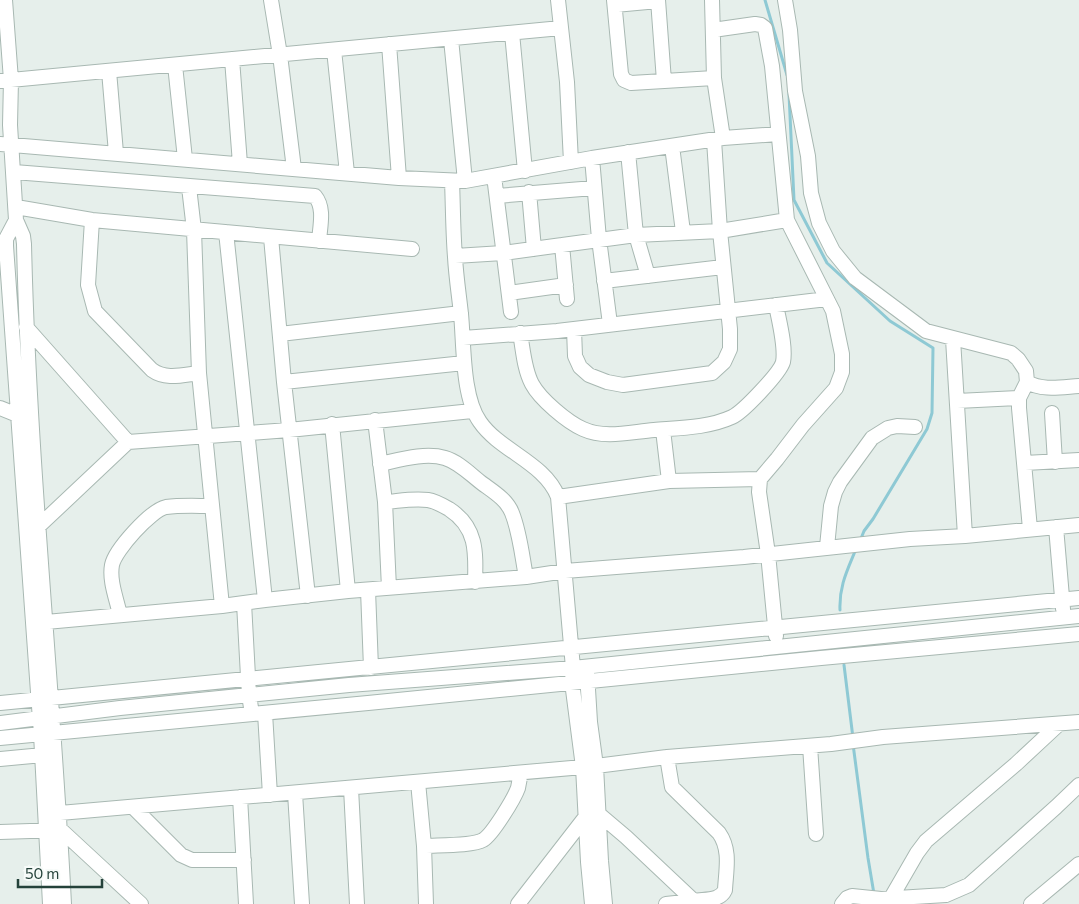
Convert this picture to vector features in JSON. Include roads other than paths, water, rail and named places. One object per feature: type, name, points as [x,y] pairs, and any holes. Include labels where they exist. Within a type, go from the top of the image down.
[{"type":"street","points":[[4,0],[6,144],[14,172],[16,214],[24,244],[26,327],[32,420],[33,527],[47,733],[60,813],[54,830],[50,904]]},
{"type":"street","points":[[271,0],[280,55],[294,169]]},
{"type":"street","points":[[558,0],[567,82],[571,162]]},
{"type":"street","points":[[574,329],[575,356],[580,366],[590,375],[607,382],[623,385],[712,373],[724,362],[730,349],[729,311],[720,231],[712,0]]},
{"type":"street","points":[[785,0],[790,30],[795,90],[808,156],[811,193],[818,223],[833,251],[855,278],[926,331],[1011,353],[1018,359],[1026,371],[1027,382],[1019,398],[1030,529]]},
{"type":"street","points":[[664,81],[658,1],[615,2],[620,74],[624,80],[631,83],[714,78]]},
{"type":"street","points":[[713,30],[755,24],[761,24],[765,28],[772,66],[787,220],[833,311],[842,354],[842,372],[836,388],[803,424],[778,459],[760,479],[759,492],[768,554],[778,655]]},
{"type":"street","points":[[5,81],[561,28]]},
{"type":"street","points":[[512,33],[525,171]]},
{"type":"street","points":[[451,39],[458,181],[455,256],[464,363],[472,411],[493,436],[549,480],[558,497],[571,648],[580,675],[590,722],[593,815],[601,861],[605,904]]},
{"type":"street","points":[[389,44],[399,178]]},
{"type":"street","points":[[334,50],[347,173]]},
{"type":"street","points":[[232,59],[240,164]]},
{"type":"street","points":[[175,65],[184,159]]},
{"type":"street","points":[[108,71],[116,153]]},
{"type":"street","points":[[6,144],[399,178],[458,181],[628,152],[718,139],[778,134]]},
{"type":"street","points":[[672,146],[683,232]]},
{"type":"street","points":[[628,152],[636,236],[648,276]]},
{"type":"street","points":[[592,158],[599,239],[610,324]]},
{"type":"street","points":[[14,172],[315,196],[320,202],[321,209],[319,241]]},
{"type":"street","points":[[494,176],[511,312]]},
{"type":"street","points":[[189,186],[194,230],[199,373],[222,606]]},
{"type":"street","points":[[496,196],[594,188]]},
{"type":"street","points":[[529,192],[534,249]]},
{"type":"street","points":[[16,214],[412,249]]},
{"type":"street","points":[[16,214],[6,239],[6,246],[18,416],[46,622],[45,699]]},
{"type":"street","points":[[92,220],[88,285],[95,310],[152,370],[160,375],[170,376],[199,373]]},
{"type":"street","points":[[455,256],[503,253],[599,239],[720,231],[787,220]]},
{"type":"street","points":[[226,232],[265,600]]},
{"type":"street","points":[[271,237],[284,382],[308,596]]},
{"type":"street","points":[[562,245],[567,300]]},
{"type":"street","points":[[604,281],[723,267]]},
{"type":"street","points":[[509,293],[566,285]]},
{"type":"street","points":[[463,338],[574,329],[827,300]]},
{"type":"street","points":[[520,333],[532,385],[546,401],[571,423],[584,430],[600,434],[625,434],[664,430],[725,420],[734,416],[758,394],[782,364],[784,354],[776,305]]},
{"type":"street","points":[[280,334],[461,313]]},
{"type":"street","points":[[26,327],[128,442]]},
{"type":"street","points":[[953,338],[965,536]]},
{"type":"street","points":[[284,382],[464,363]]},
{"type":"street","points":[[1027,382],[1046,388],[1079,386]]},
{"type":"street","points":[[957,401],[1019,398]]},
{"type":"street","points":[[0,408],[32,420]]},
{"type":"street","points":[[33,527],[128,442],[289,430],[332,424],[472,411]]},
{"type":"street","points":[[1052,412],[1055,462]]},
{"type":"street","points":[[374,420],[385,502],[389,588]]},
{"type":"street","points":[[332,424],[348,591]]},
{"type":"street","points":[[827,547],[831,506],[835,492],[840,482],[872,438],[888,428],[897,426],[916,427]]},
{"type":"street","points":[[664,430],[669,482]]},
{"type":"street","points":[[380,464],[422,457],[444,457],[453,461],[495,493],[505,501],[511,511],[526,577]]},
{"type":"street","points":[[1025,463],[1079,460]]},
{"type":"street","points":[[558,497],[669,482],[760,479]]},
{"type":"street","points":[[385,502],[417,499],[430,500],[452,511],[470,531],[476,557],[475,582]]},
{"type":"street","points":[[120,615],[112,578],[112,565],[118,552],[154,512],[165,507],[212,506]]},
{"type":"street","points":[[46,622],[222,606],[348,591],[475,582],[565,571],[768,554],[910,538],[965,536],[1079,525]]},
{"type":"street","points":[[1056,527],[1064,618]]},
{"type":"street","points":[[368,590],[371,668]]},
{"type":"street","points":[[0,703],[1079,598]]},
{"type":"street","points":[[244,603],[249,695],[259,714],[270,795]]},
{"type":"street","points":[[0,738],[259,714],[580,675],[778,655],[1079,616]]},
{"type":"street","points":[[778,655],[1079,634]]},
{"type":"street","points":[[0,723],[350,685],[580,675]]},
{"type":"street","points":[[60,813],[520,773],[668,757],[831,744],[883,737],[1079,722]]},
{"type":"street","points":[[886,898],[926,841],[1016,764],[1059,724]]},
{"type":"street","points":[[47,733],[42,755],[64,904]]},
{"type":"street","points":[[810,746],[816,834]]},
{"type":"street","points":[[0,759],[42,755]]},
{"type":"street","points":[[667,904],[718,898],[723,895],[726,890],[728,850],[719,833],[672,787],[668,757]]},
{"type":"street","points":[[424,846],[482,841],[490,833],[514,798],[520,773]]},
{"type":"street","points":[[418,782],[424,846],[426,904]]},
{"type":"street","points":[[844,901],[852,896],[950,899],[969,885],[1056,808],[1079,784]]},
{"type":"street","points":[[351,788],[357,904]]},
{"type":"street","points":[[294,793],[302,904]]},
{"type":"street","points":[[240,798],[246,904]]},
{"type":"street","points":[[133,807],[181,855],[192,860],[244,860]]},
{"type":"street","points":[[593,815],[626,837],[694,900]]},
{"type":"street","points":[[518,904],[593,815]]},
{"type":"street","points":[[592,904],[588,862],[593,815]]},
{"type":"street","points":[[0,832],[54,830],[142,904]]},
{"type":"street","points":[[1031,904],[1079,864]]},
{"type":"waterway","points":[[765,0],[787,75]]},
{"type":"waterway","points":[[789,94],[794,200],[827,263],[890,321],[933,348],[932,413],[927,429],[864,531],[860,541]]},
{"type":"waterway","points":[[840,610],[842,586],[856,549]]},
{"type":"waterway","points":[[844,665],[853,738]]},
{"type":"waterway","points":[[853,744],[874,894]]}]
